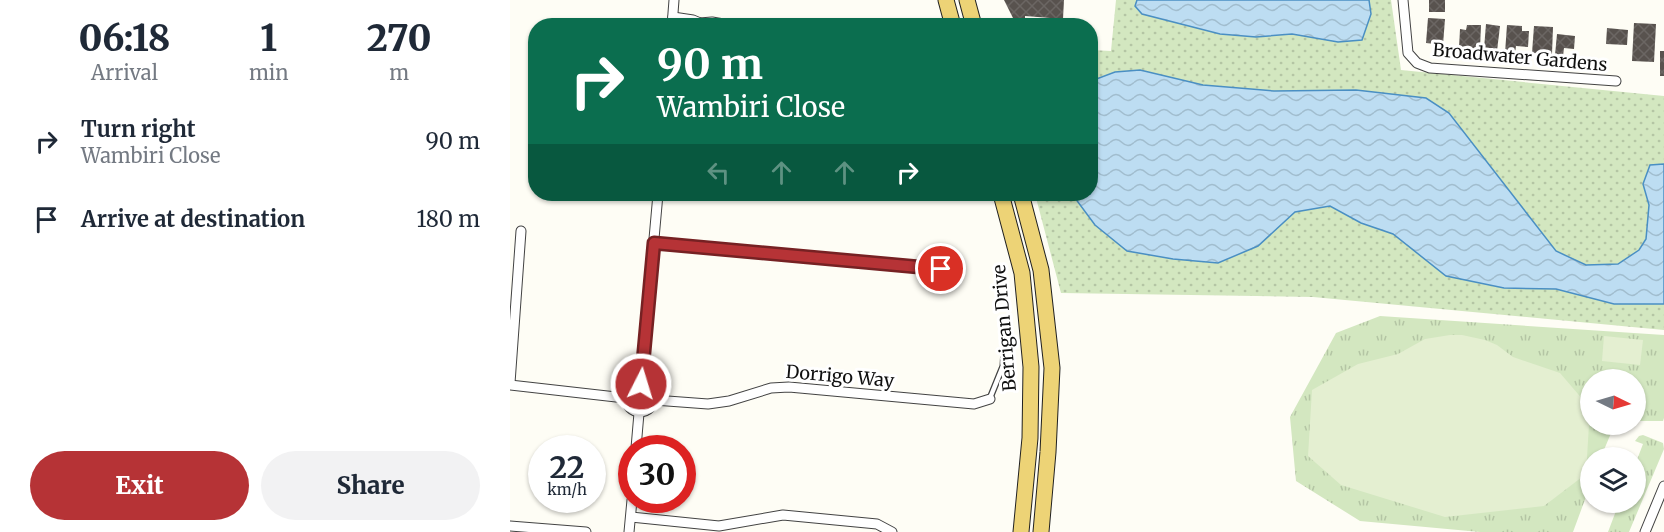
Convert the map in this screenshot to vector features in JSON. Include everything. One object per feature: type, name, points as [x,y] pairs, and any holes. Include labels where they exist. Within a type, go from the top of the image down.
[{"type":"main road","points":[[946,0],[951,18]]},
{"type":"main road","points":[[967,0],[972,18]]},
{"type":"main road","name":"Berrigan Drive","points":[[1003,201],[1022,273],[1031,367],[1030,438],[1022,532]]},
{"type":"main road","points":[[1023,201],[1041,270],[1052,368],[1041,532]]},
{"type":"street","points":[[673,18],[674,0]]},
{"type":"street","name":"Broadwater Gardens","points":[[1403,0],[1408,53],[1421,66],[1459,71],[1616,81]]},
{"type":"street","points":[[641,384],[657,201]]},
{"type":"street","points":[[521,231],[510,384],[625,398]]},
{"type":"street","points":[[654,243],[941,269]]},
{"type":"street","points":[[641,384],[651,389],[654,400],[649,409],[639,413],[629,408],[625,398],[630,388],[641,384]]},
{"type":"street","name":"Dorrigo Way","points":[[654,400],[708,404],[729,401],[771,388],[789,387],[974,404],[990,399]]},
{"type":"street","points":[[637,435],[639,413]]},
{"type":"street","points":[[1645,532],[1664,486]]},
{"type":"street","points":[[629,532],[631,513]]},
{"type":"street","points":[[631,517],[719,526],[783,516],[877,524],[892,532]]},
{"type":"street","points":[[759,521],[760,532]]},
{"type":"street","points":[[510,526],[586,532]]},
{"type":"lane","points":[[990,399],[1003,366],[1005,332]]},
{"type":"green space","points":[[1116,0],[1391,0],[1401,70],[1664,96],[1664,330],[1313,297],[1061,293],[1037,201],[1098,201],[1098,50],[1111,51]]},
{"type":"green space","points":[[1380,316],[1664,335],[1664,418],[1663,421],[1646,421],[1646,369],[1580,369],[1580,435],[1610,435],[1605,447],[1580,447],[1580,513],[1573,532],[1480,532],[1360,521],[1296,481],[1290,417],[1336,333]]},
{"type":"green space","points":[[1462,335],[1485,340],[1497,345],[1513,357],[1560,373],[1580,396],[1580,435],[1588,435],[1588,447],[1580,447],[1580,479],[1544,506],[1445,517],[1341,485],[1308,456],[1312,390],[1358,364],[1398,354],[1425,339]]},
{"type":"green space","points":[[1604,336],[1643,340],[1640,365],[1602,361]]},
{"type":"green space","points":[[1643,435],[1663,443],[1664,449],[1646,492],[1646,447],[1642,447],[1643,444],[1635,441]]},
{"type":"green space","points":[[1615,513],[1637,513],[1629,532],[1608,532]]},
{"type":"water","points":[[1137,0],[1369,0],[1371,14],[1362,40],[1338,42],[1292,34],[1256,37],[1220,34],[1142,14],[1135,6]]},
{"type":"water","points":[[1140,70],[1203,85],[1274,91],[1356,90],[1426,98],[1449,113],[1556,251],[1586,265],[1618,264],[1639,250],[1646,239],[1649,205],[1643,184],[1650,165],[1664,164],[1664,304],[1614,304],[1556,289],[1504,288],[1446,276],[1393,234],[1361,223],[1330,206],[1295,212],[1258,246],[1218,263],[1173,259],[1127,251],[1095,225],[1077,201],[1098,201],[1098,78],[1115,72]]},
{"type":"building","points":[[1004,0],[1064,0],[1063,18],[1025,16],[1025,18],[1013,18]]},
{"type":"building","points":[[1429,0],[1445,0],[1445,12],[1429,12]]},
{"type":"building","points":[[1428,18],[1445,19],[1443,45],[1426,43]]},
{"type":"building","points":[[1634,23],[1656,24],[1654,62],[1632,61]]},
{"type":"building","points":[[1486,24],[1500,26],[1497,51],[1484,49]]},
{"type":"building","points":[[1467,25],[1481,25],[1480,49],[1459,48],[1460,29],[1466,30]]},
{"type":"building","points":[[1507,25],[1522,26],[1522,31],[1529,31],[1528,47],[1516,46],[1515,54],[1505,53]]},
{"type":"building","points":[[1534,26],[1553,27],[1552,54],[1532,53]]},
{"type":"building","points":[[1607,28],[1628,30],[1627,45],[1606,44]]},
{"type":"building","points":[[1557,34],[1575,36],[1574,49],[1564,48],[1563,56],[1555,55]]},
{"type":"building","points":[[1660,51],[1664,51],[1664,76],[1660,76]]},
{"type":"route","points":[[641,384],[654,243],[941,269]]}]
